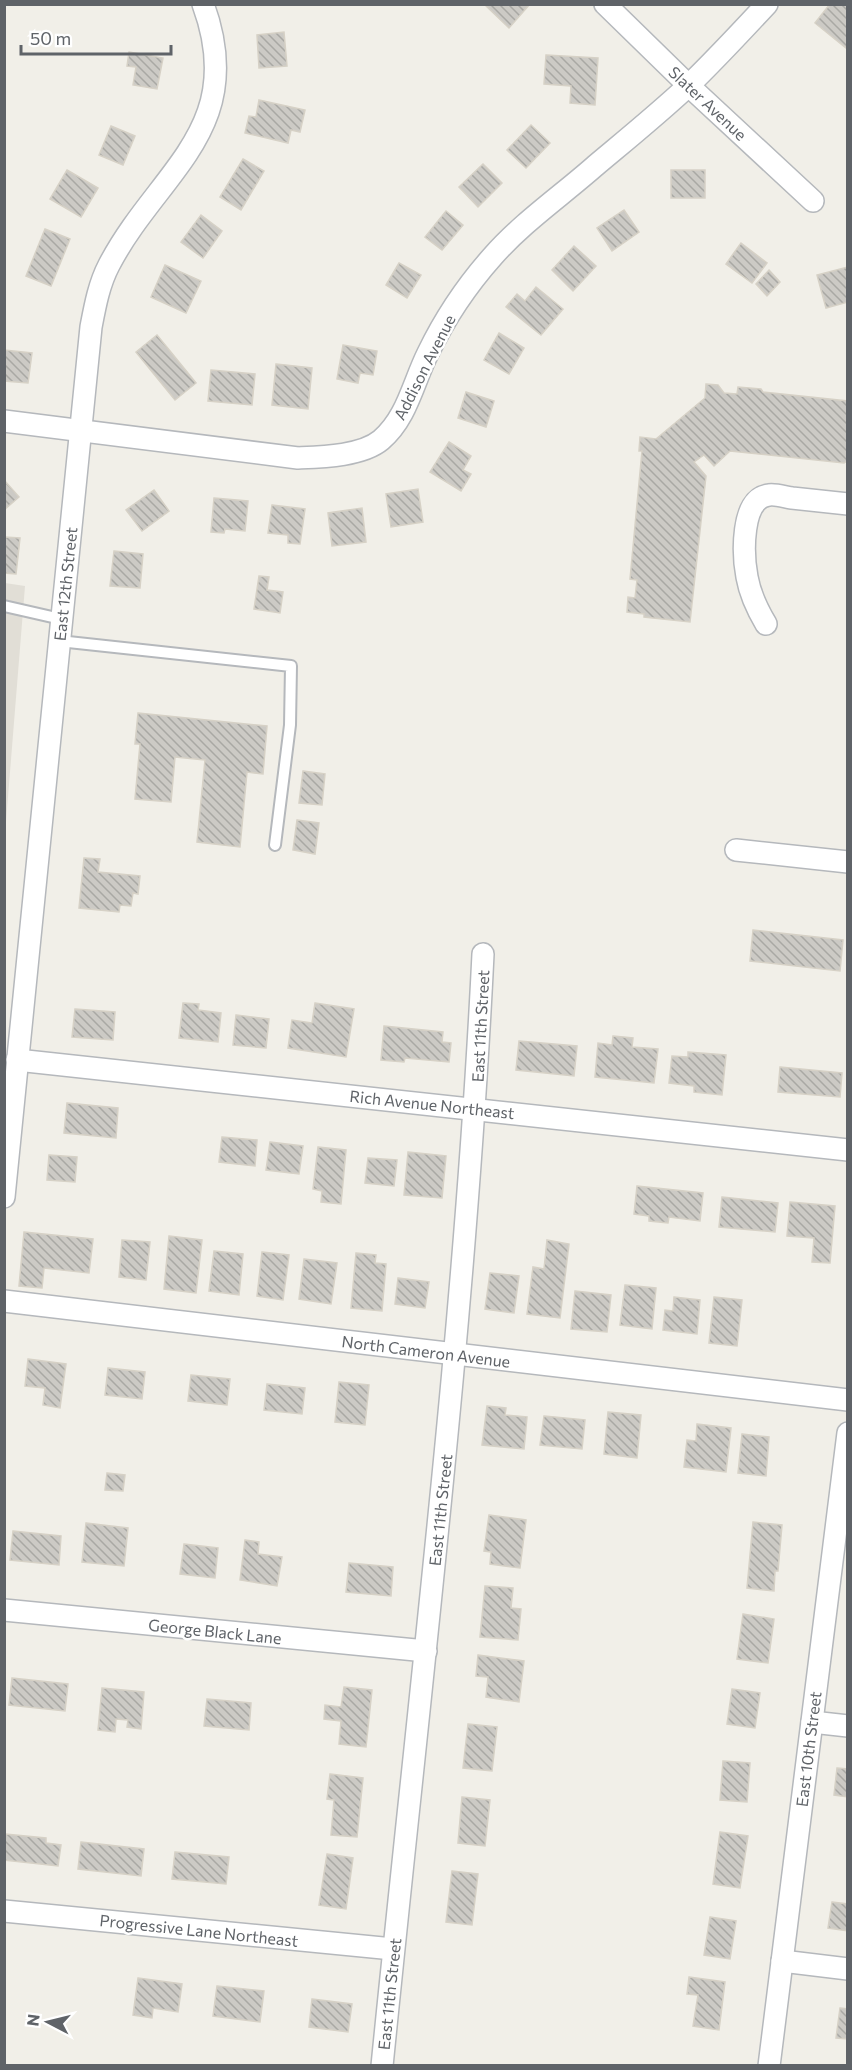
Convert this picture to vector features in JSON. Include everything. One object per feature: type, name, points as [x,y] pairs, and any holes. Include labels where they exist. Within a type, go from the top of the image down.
[{"type":"street","name":"East 12th Street","points":[[4,1197],[11,1059],[59,642],[91,327],[98,291],[108,267],[126,236],[183,162],[201,130],[211,105],[216,69],[214,41],[203,4]]},
{"type":"street","name":"Slater Avenue","points":[[605,4],[813,201]]},
{"type":"street","name":"Addison Avenue","points":[[4,421],[298,458],[325,457],[361,450],[378,443],[391,430],[406,407],[426,356],[443,324],[492,257],[517,231],[562,195],[688,85],[767,4]]},
{"type":"street","points":[[766,624],[752,595],[745,559],[749,513],[756,501],[768,495],[848,504]]},
{"type":"street","points":[[736,850],[848,862]]},
{"type":"street","name":"East 11th Street","points":[[382,2066],[455,1355],[476,1109],[483,954]]},
{"type":"street","name":"Rich Avenue Northeast","points":[[11,1059],[848,1150]]},
{"type":"street","name":"North Cameron Avenue","points":[[4,1301],[848,1400]]},
{"type":"street","name":"East 10th Street","points":[[770,2066],[848,1433]]},
{"type":"street","name":"George Black Lane","points":[[4,1610],[426,1651]]},
{"type":"street","points":[[812,1722],[848,1726]]},
{"type":"street","name":"Progressive Lane Northeast","points":[[4,1911],[393,1949]]},
{"type":"street","points":[[782,1961],[848,1969]]},
{"type":"lane","points":[[4,606],[61,619]]},
{"type":"lane","points":[[59,642],[291,666],[290,725],[275,845]]},
{"type":"shaded area","points":[[5,583],[25,586],[5,834]]},
{"type":"building","points":[[484,4],[530,4],[509,28]]},
{"type":"building","points":[[830,4],[848,5],[848,46],[846,48],[815,23]]},
{"type":"building","points":[[284,32],[287,66],[259,68],[257,35]]},
{"type":"building","points":[[129,52],[163,58],[157,89],[133,85],[136,67],[127,66]]},
{"type":"building","points":[[546,55],[598,58],[595,105],[570,103],[571,86],[544,84]]},
{"type":"building","points":[[259,100],[305,110],[300,132],[291,130],[288,143],[245,133],[249,116],[256,117]]},
{"type":"building","points":[[531,125],[550,143],[526,168],[507,150]]},
{"type":"building","points":[[111,126],[135,136],[123,165],[99,155]]},
{"type":"building","points":[[243,159],[264,171],[241,210],[220,197]]},
{"type":"building","points":[[483,164],[502,183],[478,207],[459,187]]},
{"type":"building","points":[[67,170],[98,188],[81,217],[50,199]]},
{"type":"building","points":[[671,170],[705,170],[705,198],[671,198]]},
{"type":"building","points":[[624,210],[639,232],[612,251],[597,228]]},
{"type":"building","points":[[446,211],[463,225],[442,250],[425,237]]},
{"type":"building","points":[[201,215],[222,231],[203,258],[181,242]]},
{"type":"building","points":[[45,229],[70,239],[51,286],[26,276]]},
{"type":"building","points":[[741,243],[767,263],[752,283],[726,264]]},
{"type":"building","points":[[574,246],[596,266],[573,291],[552,270]]},
{"type":"building","points":[[399,263],[421,275],[407,298],[386,285]]},
{"type":"building","points":[[165,265],[201,281],[186,313],[151,297]]},
{"type":"building","points":[[848,267],[848,302],[826,308],[817,275]]},
{"type":"building","points":[[769,270],[780,282],[767,296],[756,284]]},
{"type":"building","points":[[536,287],[563,309],[541,335],[506,307],[517,294],[525,301]]},
{"type":"building","points":[[499,333],[524,348],[509,374],[484,360]]},
{"type":"building","points":[[157,335],[196,383],[175,400],[136,352]]},
{"type":"building","points":[[343,345],[377,351],[373,375],[360,373],[358,383],[337,379]]},
{"type":"building","points":[[4,350],[32,353],[28,383],[4,381]]},
{"type":"building","points":[[276,364],[312,368],[308,409],[272,405]]},
{"type":"building","points":[[211,370],[255,374],[252,405],[208,401]]},
{"type":"building","points":[[706,384],[718,385],[724,393],[737,394],[738,387],[761,389],[763,392],[848,401],[848,460],[844,463],[730,451],[714,466],[704,455],[694,462],[706,476],[690,622],[644,617],[644,614],[627,612],[628,597],[635,598],[637,580],[630,579],[642,451],[639,451],[640,437],[656,439],[705,398]]},
{"type":"building","points":[[466,392],[494,401],[486,427],[458,418]]},
{"type":"building","points":[[449,442],[471,456],[463,470],[471,474],[461,491],[430,472]]},
{"type":"building","points":[[4,480],[19,497],[4,510]]},
{"type":"building","points":[[418,489],[423,522],[391,527],[386,494]]},
{"type":"building","points":[[154,490],[169,511],[142,531],[126,510]]},
{"type":"building","points":[[214,498],[248,501],[245,531],[225,529],[224,533],[211,532]]},
{"type":"building","points":[[272,505],[305,509],[300,544],[288,543],[288,535],[268,533]]},
{"type":"building","points":[[362,508],[366,542],[332,546],[328,513]]},
{"type":"building","points":[[4,537],[20,538],[16,574],[4,573]]},
{"type":"building","points":[[114,551],[143,554],[140,588],[110,586]]},
{"type":"building","points":[[259,576],[269,577],[267,590],[283,592],[280,613],[254,609]]},
{"type":"building","points":[[138,713],[267,726],[263,774],[247,772],[240,847],[197,842],[205,760],[175,757],[171,802],[135,799],[140,744],[135,744]]},
{"type":"building","points":[[303,771],[325,774],[322,805],[299,803]]},
{"type":"building","points":[[297,820],[319,823],[315,854],[293,850]]},
{"type":"building","points":[[84,858],[100,859],[98,872],[140,876],[138,894],[133,893],[131,906],[120,905],[119,912],[79,908]]},
{"type":"building","points":[[753,930],[843,940],[840,971],[750,961]]},
{"type":"building","points":[[183,1003],[199,1004],[198,1010],[221,1013],[218,1042],[179,1038]]},
{"type":"building","points":[[315,1003],[354,1009],[346,1057],[288,1048],[292,1020],[312,1023]]},
{"type":"building","points":[[75,1009],[115,1012],[113,1040],[72,1037]]},
{"type":"building","points":[[236,1015],[269,1019],[266,1048],[233,1045]]},
{"type":"building","points":[[384,1026],[443,1032],[442,1042],[451,1043],[449,1062],[405,1058],[404,1062],[381,1060]]},
{"type":"building","points":[[613,1036],[633,1038],[632,1047],[658,1049],[654,1083],[595,1077],[598,1043],[612,1045]]},
{"type":"building","points":[[519,1041],[577,1046],[574,1076],[516,1070]]},
{"type":"building","points":[[688,1052],[726,1055],[722,1095],[694,1092],[694,1086],[669,1083],[672,1056],[688,1057]]},
{"type":"building","points":[[780,1067],[842,1073],[840,1097],[778,1092]]},
{"type":"building","points":[[67,1103],[118,1108],[116,1138],[64,1133]]},
{"type":"building","points":[[222,1137],[257,1140],[255,1166],[219,1162]]},
{"type":"building","points":[[270,1142],[303,1146],[299,1174],[266,1170]]},
{"type":"building","points":[[318,1147],[346,1150],[341,1204],[321,1202],[322,1191],[313,1189]]},
{"type":"building","points":[[408,1152],[446,1156],[442,1198],[404,1195]]},
{"type":"building","points":[[49,1155],[77,1157],[75,1182],[47,1180]]},
{"type":"building","points":[[368,1158],[397,1160],[394,1186],[365,1183]]},
{"type":"building","points":[[637,1186],[703,1193],[700,1221],[669,1217],[668,1223],[649,1221],[649,1216],[634,1214]]},
{"type":"building","points":[[722,1197],[778,1203],[775,1232],[719,1227]]},
{"type":"building","points":[[790,1202],[835,1206],[830,1263],[812,1262],[814,1238],[787,1236]]},
{"type":"building","points":[[24,1232],[93,1239],[89,1273],[44,1268],[42,1288],[19,1286]]},
{"type":"building","points":[[169,1236],[202,1240],[196,1293],[164,1289]]},
{"type":"building","points":[[122,1240],[150,1242],[146,1280],[119,1277]]},
{"type":"building","points":[[547,1240],[569,1244],[560,1318],[527,1314],[533,1267],[544,1269]]},
{"type":"building","points":[[214,1251],[243,1254],[239,1295],[209,1291]]},
{"type":"building","points":[[262,1252],[289,1255],[283,1300],[257,1296]]},
{"type":"building","points":[[356,1253],[376,1255],[375,1263],[386,1264],[382,1311],[351,1308]]},
{"type":"building","points":[[304,1259],[337,1263],[331,1304],[299,1299]]},
{"type":"building","points":[[490,1273],[519,1276],[514,1313],[485,1309]]},
{"type":"building","points":[[398,1278],[429,1282],[425,1308],[395,1304]]},
{"type":"building","points":[[625,1285],[656,1288],[652,1329],[620,1325]]},
{"type":"building","points":[[575,1291],[611,1295],[607,1332],[571,1329]]},
{"type":"building","points":[[674,1297],[700,1300],[697,1334],[663,1330],[665,1310],[673,1311]]},
{"type":"building","points":[[714,1297],[742,1300],[737,1346],[709,1343]]},
{"type":"building","points":[[28,1359],[66,1364],[60,1408],[43,1405],[45,1388],[25,1386]]},
{"type":"building","points":[[108,1368],[145,1372],[142,1399],[105,1395]]},
{"type":"building","points":[[191,1375],[230,1379],[227,1405],[188,1401]]},
{"type":"building","points":[[339,1382],[369,1385],[365,1425],[335,1422]]},
{"type":"building","points":[[267,1384],[305,1388],[302,1414],[264,1410]]},
{"type":"building","points":[[487,1406],[506,1408],[505,1415],[527,1417],[524,1449],[482,1445]]},
{"type":"building","points":[[608,1412],[641,1415],[637,1458],[604,1454]]},
{"type":"building","points":[[544,1416],[585,1420],[582,1449],[540,1445]]},
{"type":"building","points":[[697,1424],[731,1428],[726,1472],[684,1467],[687,1440],[696,1441]]},
{"type":"building","points":[[742,1434],[769,1437],[766,1476],[738,1473]]},
{"type":"building","points":[[107,1473],[125,1475],[123,1491],[105,1490]]},
{"type":"building","points":[[489,1515],[526,1520],[520,1568],[490,1564],[491,1552],[484,1551]]},
{"type":"building","points":[[753,1522],[782,1525],[774,1591],[747,1588]]},
{"type":"building","points":[[86,1523],[128,1528],[124,1566],[82,1562]]},
{"type":"building","points":[[13,1531],[61,1536],[59,1565],[10,1560]]},
{"type":"building","points":[[245,1540],[259,1542],[258,1554],[282,1557],[277,1586],[240,1580]]},
{"type":"building","points":[[184,1544],[218,1548],[215,1578],[180,1574]]},
{"type":"building","points":[[349,1563],[393,1567],[391,1596],[346,1592]]},
{"type":"building","points":[[485,1586],[513,1588],[511,1608],[521,1609],[518,1640],[480,1637]]},
{"type":"building","points":[[743,1614],[774,1619],[768,1663],[737,1659]]},
{"type":"building","points":[[478,1655],[524,1661],[519,1702],[486,1697],[488,1677],[476,1676]]},
{"type":"building","points":[[12,1678],[68,1684],[65,1711],[9,1705]]},
{"type":"building","points":[[344,1687],[372,1690],[366,1747],[339,1744],[341,1721],[324,1719],[325,1705],[341,1707]]},
{"type":"building","points":[[102,1688],[144,1692],[141,1729],[127,1727],[128,1720],[116,1719],[115,1732],[98,1730]]},
{"type":"building","points":[[732,1689],[760,1693],[755,1728],[727,1724]]},
{"type":"building","points":[[207,1699],[251,1703],[249,1730],[204,1726]]},
{"type":"building","points":[[468,1724],[497,1727],[492,1771],[463,1768]]},
{"type":"building","points":[[723,1761],[750,1763],[747,1802],[720,1800]]},
{"type":"building","points":[[837,1768],[848,1769],[848,1797],[834,1795]]},
{"type":"building","points":[[330,1774],[363,1778],[357,1837],[331,1835],[334,1800],[327,1799]]},
{"type":"building","points":[[462,1797],[490,1800],[485,1846],[458,1843]]},
{"type":"building","points":[[720,1832],[748,1836],[740,1888],[713,1884]]},
{"type":"building","points":[[5,1834],[46,1838],[46,1843],[61,1845],[58,1866],[4,1860]]},
{"type":"building","points":[[81,1842],[144,1849],[141,1876],[78,1869]]},
{"type":"building","points":[[175,1852],[229,1857],[226,1884],[172,1879]]},
{"type":"building","points":[[327,1854],[353,1858],[346,1909],[319,1905]]},
{"type":"building","points":[[452,1871],[478,1874],[472,1925],[446,1922]]},
{"type":"building","points":[[832,1902],[848,1904],[848,1931],[828,1928]]},
{"type":"building","points":[[710,1917],[736,1921],[730,1959],[704,1955]]},
{"type":"building","points":[[689,1977],[725,1982],[719,2030],[693,2026],[698,1995],[687,1994]]},
{"type":"building","points":[[138,1978],[182,1984],[178,2012],[153,2008],[152,2018],[133,2015]]},
{"type":"building","points":[[217,1986],[264,1991],[260,2022],[213,2016]]},
{"type":"building","points":[[312,1999],[352,2004],[348,2032],[309,2027]]},
{"type":"building","points":[[840,2008],[848,2009],[848,2039],[836,2038]]}]
